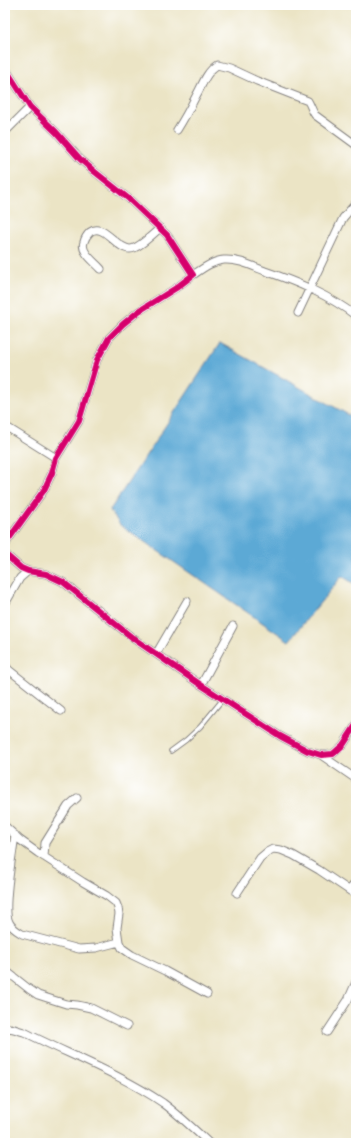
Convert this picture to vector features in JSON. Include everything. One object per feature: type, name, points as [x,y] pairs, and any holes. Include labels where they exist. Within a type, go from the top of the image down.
[{"type":"street","points":[[177,130],[212,67],[216,65],[229,68],[257,81],[308,101],[315,115],[356,145]]},
{"type":"street","points":[[5,68],[30,107],[56,132],[80,159],[94,172],[130,199],[167,235],[193,275]]},
{"type":"street","points":[[5,132],[30,107]]},
{"type":"street","points":[[298,313],[343,218],[356,203]]},
{"type":"street","points":[[101,269],[84,250],[83,245],[85,238],[93,231],[103,231],[118,244],[130,249],[136,248],[160,228]]},
{"type":"street","points":[[5,546],[44,490],[52,473],[56,458],[79,421],[97,360],[109,338],[134,315],[176,288],[193,275],[213,263],[222,260],[247,264],[330,298],[356,316]]},
{"type":"street","points":[[5,426],[56,458]]},
{"type":"street","points":[[5,554],[21,568],[28,571],[46,574],[62,582],[134,639],[201,685],[280,736],[308,751],[321,755],[356,779]]},
{"type":"street","points":[[5,604],[20,578],[28,571]]},
{"type":"street","points":[[156,654],[187,601]]},
{"type":"street","points":[[201,685],[233,626]]},
{"type":"street","points":[[5,665],[9,670],[61,711]]},
{"type":"street","points":[[321,755],[333,754],[343,745],[356,725]]},
{"type":"street","points":[[44,857],[45,843],[68,806],[77,798]]},
{"type":"street","points":[[5,826],[20,840],[44,857],[116,903],[118,908],[118,942],[122,948],[207,994]]},
{"type":"street","points":[[15,835],[6,904],[9,922],[15,929],[22,934],[79,949],[96,948],[118,942]]},
{"type":"street","points":[[237,893],[260,858],[273,849],[281,850],[293,855],[319,870],[353,893],[356,881]]},
{"type":"street","points":[[5,970],[38,995],[66,1004],[91,1008],[127,1026]]},
{"type":"street","points":[[327,1032],[348,1000],[356,982]]},
{"type":"street","points":[[5,1029],[11,1028],[24,1032],[89,1063],[146,1093],[164,1105],[209,1143]]},
{"type":"lane","points":[[172,751],[200,727],[223,699]]},
{"type":"water","points":[[220,343],[356,419],[356,585],[342,576],[289,641],[120,525],[110,510]]},
{"type":"cycle path","points":[[5,68],[30,107],[56,132],[80,159],[129,199],[167,235],[193,275],[176,288],[139,311],[109,338],[97,360],[79,421],[56,458],[52,473],[44,490],[5,546]]},
{"type":"cycle path","points":[[5,554],[21,568],[28,571],[46,574],[63,582],[134,639],[201,685],[280,736],[308,751],[321,755],[333,754],[343,745],[356,725]]}]
